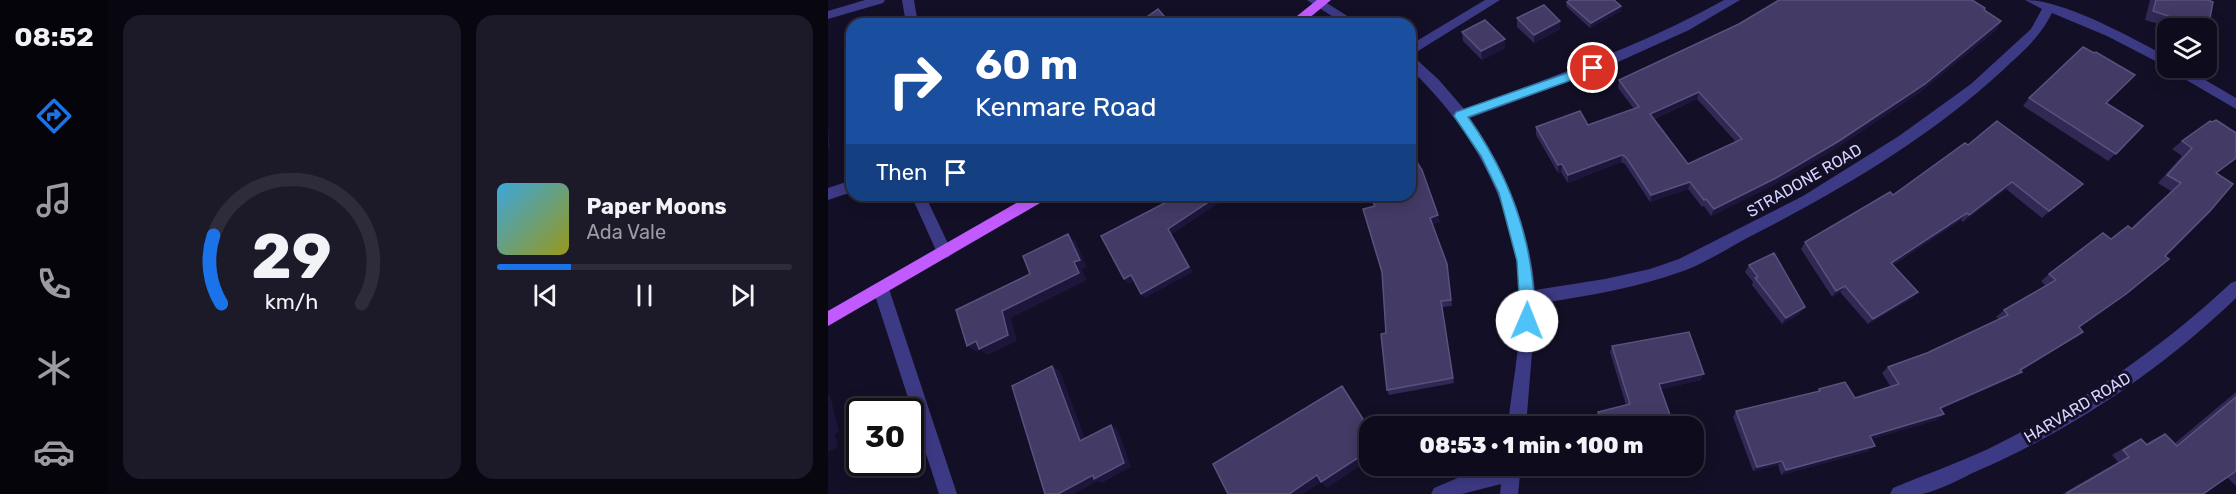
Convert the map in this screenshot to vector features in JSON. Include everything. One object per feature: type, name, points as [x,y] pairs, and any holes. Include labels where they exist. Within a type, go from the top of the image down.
[{"type":"main road","points":[[1300,18],[1319,1]]},
{"type":"main road","points":[[828,319],[1032,201]]},
{"type":"street","points":[[828,15],[879,0]]},
{"type":"street","points":[[908,0],[911,18]]},
{"type":"street","points":[[1416,47],[1494,0]]},
{"type":"street","points":[[1460,116],[1593,68],[1685,27],[1734,0]]},
{"type":"street","points":[[2031,0],[2111,33],[2157,57]]},
{"type":"street","points":[[1319,1],[1345,18]]},
{"type":"street","name":"STRADONE ROAD","points":[[1528,298],[1605,286],[1650,276],[1684,264],[1808,200],[1904,140],[1976,87],[2036,32],[2049,7]]},
{"type":"street","points":[[1416,68],[1460,116],[1486,153],[1505,193],[1524,261],[1528,298],[1518,416]]},
{"type":"street","points":[[2193,78],[2236,104]]},
{"type":"street","points":[[828,194],[846,188]]},
{"type":"street","points":[[921,201],[944,252]]},
{"type":"street","name":"HARVARD ROAD","points":[[1899,494],[1974,464],[2037,432],[2088,402],[2134,373],[2184,336],[2217,308],[2236,288]]},
{"type":"street","points":[[881,289],[948,494]]},
{"type":"street","points":[[1440,494],[1490,476]]},
{"type":"street","points":[[1509,494],[1511,476]]},
{"type":"building","points":[[1570,0],[1614,0],[1621,6],[1591,23],[1567,2]]},
{"type":"building","points":[[1779,0],[1972,0],[2001,21],[1925,84],[1839,141],[1776,178],[1714,209],[1690,182],[1651,195],[1626,157],[1622,155],[1568,175],[1562,164],[1558,165],[1536,127],[1580,111],[1588,125],[1639,107],[1619,80],[1739,24]],"holes":[[[1699,92],[1742,139],[1688,164],[1650,114]]]},
{"type":"building","points":[[2156,0],[2208,0],[2213,2],[2210,18],[2174,18],[2153,11]]},
{"type":"building","points":[[1544,5],[1560,21],[1534,35],[1517,18]]},
{"type":"building","points":[[1158,9],[1164,16],[1162,18],[1145,18]]},
{"type":"building","points":[[1485,20],[1505,39],[1481,51],[1462,32]]},
{"type":"building","points":[[2083,47],[2135,75],[2106,103],[2143,126],[2116,154],[2029,98]]},
{"type":"building","points":[[2216,120],[2236,133],[2236,158],[2216,173],[2233,184],[2210,211],[2165,256],[2169,259],[2126,294],[2079,327],[2083,332],[2020,370],[2022,372],[1940,408],[1944,414],[1870,436],[1875,446],[1786,470],[1782,461],[1757,467],[1736,411],[1820,391],[1819,389],[1845,382],[1855,398],[1899,384],[1888,367],[1927,353],[2008,315],[2004,310],[2056,280],[2049,274],[2103,233],[2111,239],[2128,226],[2132,229],[2181,183],[2167,175],[2192,148],[2182,141],[2210,121]]},
{"type":"building","points":[[1997,121],[2083,184],[2049,211],[2012,182],[1969,215],[1967,213],[1891,263],[1918,292],[1873,319],[1845,286],[1836,291],[1805,242],[1890,192],[1893,195],[1965,143],[1968,145]]},
{"type":"building","points":[[1416,160],[1422,170],[1438,215],[1430,218],[1447,264],[1451,300],[1441,301],[1453,378],[1387,390],[1381,334],[1386,333],[1382,272],[1363,209],[1375,206],[1372,201],[1416,201]]},
{"type":"building","points":[[1168,201],[1210,201],[1168,229],[1189,267],[1141,294],[1131,275],[1124,279],[1101,236]]},
{"type":"building","points":[[1068,234],[1080,260],[1074,262],[1079,273],[1002,311],[1008,335],[979,349],[976,341],[967,346],[956,310],[1030,274],[1023,256]]},
{"type":"building","points":[[1774,253],[1805,307],[1786,318],[1755,278],[1758,277],[1749,265]]},
{"type":"building","points":[[1689,332],[1704,374],[1659,384],[1670,416],[1599,416],[1598,412],[1630,404],[1612,346]]},
{"type":"building","points":[[1052,366],[1080,441],[1111,425],[1124,463],[1094,479],[1093,475],[1058,494],[1045,494],[1012,386]]},
{"type":"building","points":[[1342,386],[1361,416],[1359,416],[1359,457],[1321,482],[1317,475],[1289,494],[1228,494],[1213,464]]},
{"type":"building","points":[[2236,397],[2236,471],[2203,494],[2067,493],[2129,457],[2123,450],[2141,439],[2147,445],[2165,434],[2177,446]]},
{"type":"route","points":[[1527,321],[1528,298],[1524,261],[1516,225],[1505,193],[1486,153],[1460,116],[1593,68]]}]
